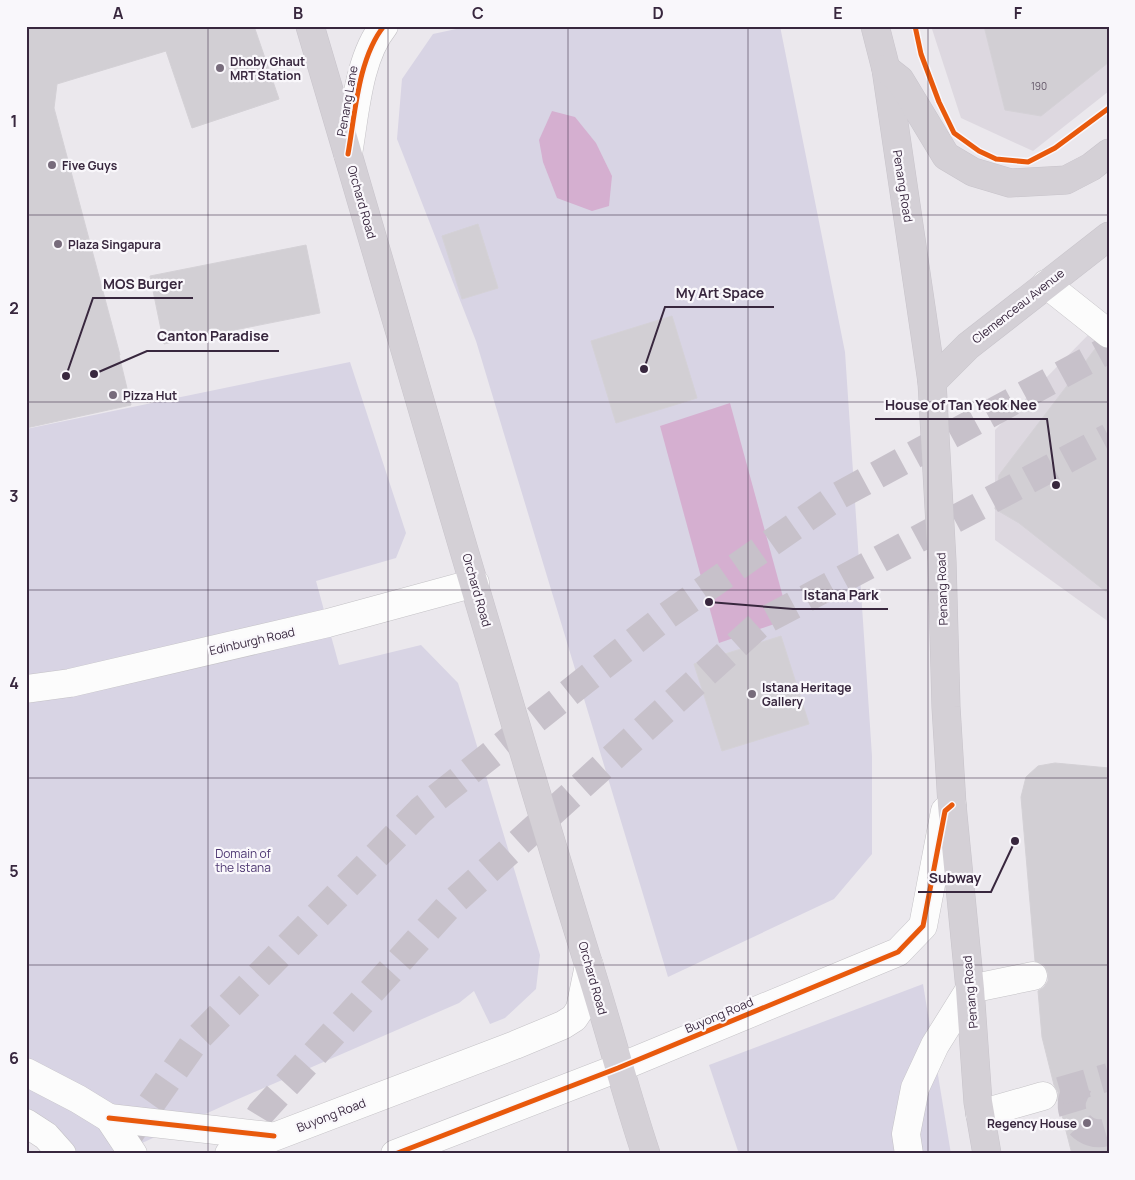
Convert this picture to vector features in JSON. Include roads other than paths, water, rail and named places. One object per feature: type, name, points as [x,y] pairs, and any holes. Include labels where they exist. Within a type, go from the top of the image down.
[{"type":"main road","name":"Orchard Road","points":[[310,26],[519,738],[589,965],[618,1068],[646,1154]]},
{"type":"main road","name":"Penang Road","points":[[874,26],[886,69],[932,382],[942,561],[946,707],[952,804],[970,989],[978,1102],[987,1154]]},
{"type":"main road","points":[[886,69],[900,80],[946,156],[972,172],[1010,184],[1066,180],[1091,167],[1109,153]]},
{"type":"main road","name":"Clemenceau Avenue","points":[[932,382],[968,346],[1109,236]]},
{"type":"street","name":"Penang Lane","points":[[348,154],[364,62],[384,26]]},
{"type":"street","points":[[1046,284],[1109,334]]},
{"type":"street","name":"Edinburgh Road","points":[[26,689],[70,684],[328,623],[475,583]]},
{"type":"street","name":"Buyong Road","points":[[394,1154],[618,1068],[898,952],[923,926],[945,811],[952,804]]},
{"type":"street","name":"Buyong Road","points":[[229,1154],[516,1045],[563,1025],[574,1018],[580,1009],[589,965]]},
{"type":"street","points":[[909,1154],[906,1134],[915,1088],[935,1045],[970,989],[1033,976]]},
{"type":"street","points":[[26,1072],[78,1099],[109,1118],[133,1154]]},
{"type":"street","points":[[980,1114],[1043,1096]]},
{"type":"street","points":[[109,1118],[274,1136]]},
{"type":"street","points":[[26,1123],[46,1136],[62,1154]]},
{"type":"tunnel","points":[[127,1138],[196,1040],[421,810],[665,617],[838,496],[1109,349]]},
{"type":"tunnel","points":[[237,1152],[261,1113],[449,906],[762,622],[1109,437]]},
{"type":"tunnel","points":[[1060,1091],[1109,1077]]},
{"type":"tunnel","points":[[1078,1086],[1072,1101],[1072,1108],[1077,1122],[1088,1131],[1095,1133],[1109,1131]]},
{"type":"place","name":"Dhoby Ghaut MRT Station","points":[[220,68]]},
{"type":"place","name":"Five Guys","points":[[52,165]]},
{"type":"place","name":"Plaza Singapura","points":[[58,244]]},
{"type":"place","name":"My Art Space","points":[[644,369]]},
{"type":"place","name":"Canton Paradise","points":[[94,374]]},
{"type":"place","name":"MOS Burger","points":[[66,376]]},
{"type":"place","name":"Pizza Hut","points":[[113,395]]},
{"type":"place","name":"House of Tan Yeok Nee","points":[[1056,485]]},
{"type":"place","name":"Istana Park","points":[[709,602]]},
{"type":"place","name":"Istana Heritage Gallery","points":[[752,694]]},
{"type":"place","name":"Subway","points":[[1015,841]]},
{"type":"place","name":"Regency House","points":[[1087,1123]]},
{"type":"park label","name":"Domain of the Istana","points":[[243,860]]}]
